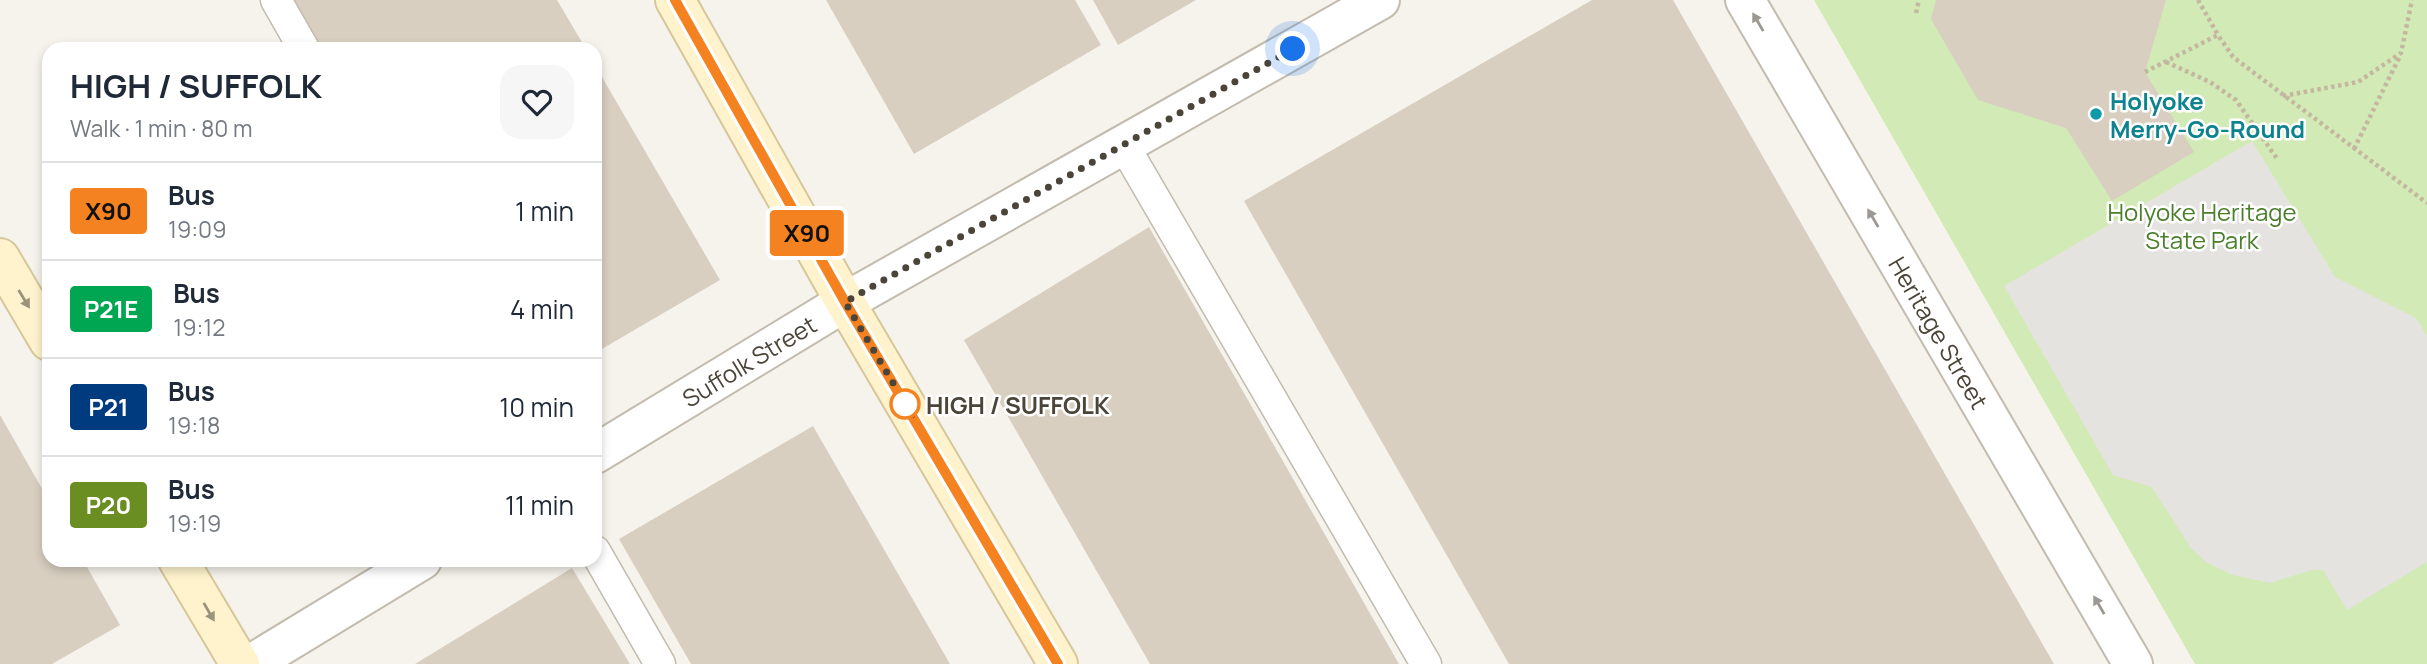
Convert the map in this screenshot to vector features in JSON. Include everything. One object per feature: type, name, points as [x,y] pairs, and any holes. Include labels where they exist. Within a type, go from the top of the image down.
[{"type":"main road","points":[[675,0],[845,302],[1058,664]]},
{"type":"main road","points":[[0,258],[42,329]]},
{"type":"main road","points":[[182,567],[240,664]]},
{"type":"street","name":"Suffolk Street","points":[[602,450],[845,302],[1380,0]]},
{"type":"street","name":"Heritage Street","points":[[1745,0],[2133,664]]},
{"type":"street","points":[[251,664],[410,567]]},
{"type":"lane","points":[[276,0],[300,42]]},
{"type":"lane","points":[[1123,145],[1426,664]]},
{"type":"lane","points":[[602,563],[660,664]]},
{"type":"path","points":[[1916,13],[1919,0]]},
{"type":"path","points":[[2198,0],[2233,57],[2427,203]]},
{"type":"path","points":[[2354,149],[2401,53],[2412,0]]},
{"type":"path","points":[[2145,72],[2218,35]]},
{"type":"path","points":[[2283,96],[2358,82],[2401,53]]},
{"type":"path","points":[[2166,61],[2210,82],[2236,100],[2278,160]]},
{"type":"green space","name":"Holyoke Heritage State Park","points":[[1814,0],[2427,0],[2427,664],[2195,664]]},
{"type":"shaded area","points":[[2252,141],[2335,277],[2416,318],[2427,336],[2427,562],[2347,610],[2323,570],[2311,570],[2270,583],[2233,575],[2206,562],[2190,547],[2152,487],[2113,475],[2004,286]]},
{"type":"building","points":[[288,0],[557,0],[582,42],[312,42]]},
{"type":"building","points":[[826,0],[1075,0],[1101,45],[914,154]]},
{"type":"building","points":[[1093,0],[1196,0],[1118,45]]},
{"type":"building","points":[[1592,0],[1673,0],[2054,664],[1509,664],[1244,201]]},
{"type":"building","name":"Holyoke Merry-Go-Round","points":[[1936,0],[2166,0],[2145,72],[2194,152],[2112,201],[2066,128],[1978,100],[1931,19]]},
{"type":"building","points":[[602,77],[720,280],[602,349]]},
{"type":"building","points":[[1149,227],[1399,664],[1150,664],[964,340]]},
{"type":"building","points":[[0,415],[42,489],[42,567],[87,567],[120,625],[52,664],[0,664]]},
{"type":"building","points":[[813,426],[950,664],[691,664],[619,539]]},
{"type":"building","points":[[572,568],[630,664],[415,664]]},
{"type":"bus line","name":"X90","points":[[675,0],[845,302],[1058,664]]},
{"type":"place","name":"Holyoke Merry-Go-Round","points":[[2096,114]]},
{"type":"place","name":"HIGH / SUFFOLK","points":[[905,404]]},
{"type":"route","points":[[905,404],[912,415],[845,302],[1293,49]]}]
